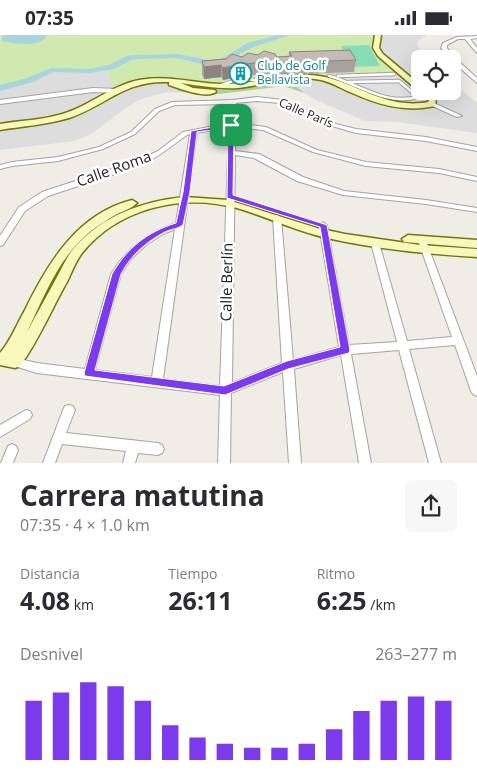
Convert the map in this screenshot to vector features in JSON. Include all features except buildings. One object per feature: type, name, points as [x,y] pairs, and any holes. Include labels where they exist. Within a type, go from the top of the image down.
[{"type":"street","points":[[378,35],[376,48],[380,55],[411,81]]},
{"type":"street","points":[[477,37],[467,37],[451,41],[445,44],[444,48],[452,59],[477,81]]},
{"type":"street","points":[[467,37],[477,51]]},
{"type":"street","points":[[0,128],[56,121],[75,116],[92,108],[116,90],[139,82],[157,79],[174,79],[219,86],[312,77],[326,79],[379,101],[402,105],[432,104],[459,116]]},
{"type":"street","points":[[0,102],[93,90],[116,90],[140,83],[172,83],[192,90],[228,91],[273,81]]},
{"type":"street","points":[[192,90],[191,87],[200,84]]},
{"type":"street","name":"Calle París","points":[[0,167],[58,159],[101,148],[133,133],[157,110],[174,103],[233,102],[257,99],[274,99],[290,104],[334,125],[356,131],[426,139],[477,149]]},
{"type":"street","points":[[432,104],[433,100]]},
{"type":"street","name":"Calle Berlín","points":[[224,463],[229,200],[233,102]]},
{"type":"street","name":"Calle Roma","points":[[0,243],[14,219],[33,201],[61,188],[142,162],[160,152],[179,137],[194,131],[231,125],[264,128],[315,151],[339,158],[439,171],[477,179]]},
{"type":"street","points":[[158,381],[194,131]]},
{"type":"street","points":[[231,152],[256,156],[310,184],[343,193],[426,202],[477,211]]},
{"type":"street","points":[[458,341],[345,350],[287,366],[225,391],[89,373],[11,357],[77,252],[88,239],[128,212],[162,201],[185,196],[229,200],[375,243],[424,245],[477,251]]},
{"type":"street","points":[[229,200],[276,218],[324,229],[373,235],[424,245]]},
{"type":"street","points":[[276,218],[295,463]]},
{"type":"street","points":[[89,373],[116,274],[123,262],[135,248],[148,238],[163,230],[179,225]]},
{"type":"street","points":[[324,229],[365,463]]},
{"type":"street","points":[[375,243],[435,463]]},
{"type":"street","points":[[424,245],[477,391]]},
{"type":"street","points":[[49,463],[69,410]]},
{"type":"street","points":[[0,431],[26,415]]},
{"type":"street","points":[[59,438],[158,449]]},
{"type":"street","points":[[129,463],[133,446]]},
{"type":"street","points":[[7,463],[12,450]]},
{"type":"lane","points":[[312,77],[394,74]]},
{"type":"lane","points":[[329,76],[396,100],[411,100],[418,97],[399,81],[349,82]]},
{"type":"lane","points":[[244,79],[273,81]]},
{"type":"lane","points":[[219,86],[236,80]]},
{"type":"shaded area","name":"Club de Golf Bellavista","points":[[0,35],[427,35],[418,41],[417,46],[420,50],[411,50],[411,100],[461,100],[461,90],[477,103],[477,133],[397,122],[365,121],[304,93],[291,88],[276,86],[218,94],[167,92],[141,99],[91,134],[74,141],[0,150]]},
{"type":"shaded area","points":[[397,72],[411,84],[411,100],[432,101],[422,104],[397,103],[375,98],[337,80],[311,76]]},
{"type":"green space","points":[[0,35],[375,35],[374,41],[377,51],[397,72],[311,76],[236,84],[217,84],[176,77],[155,77],[112,86],[109,72],[106,70],[84,73],[51,72],[28,84],[0,90]]},
{"type":"green space","points":[[369,45],[380,66],[351,67],[341,46]]},
{"type":"green space","points":[[277,81],[292,84],[304,93],[284,86],[218,94],[177,91],[184,87],[193,89],[197,85],[219,86]]},
{"type":"water","points":[[2,35],[45,35],[46,38],[36,43],[24,44],[1,41]]},
{"type":"waterway","points":[[0,88],[30,80],[52,70],[89,71],[111,67],[129,58],[137,57],[178,56],[205,63],[218,64],[250,45],[286,35]]},
{"type":"place","name":"Club de Golf Bellavista","points":[[241,73]]},
{"type":"route","points":[[231,125],[230,196],[323,225],[345,350],[287,366],[225,391],[89,373],[116,274],[123,262],[135,248],[148,238],[163,230],[179,225],[186,192],[194,131],[231,125]]}]
